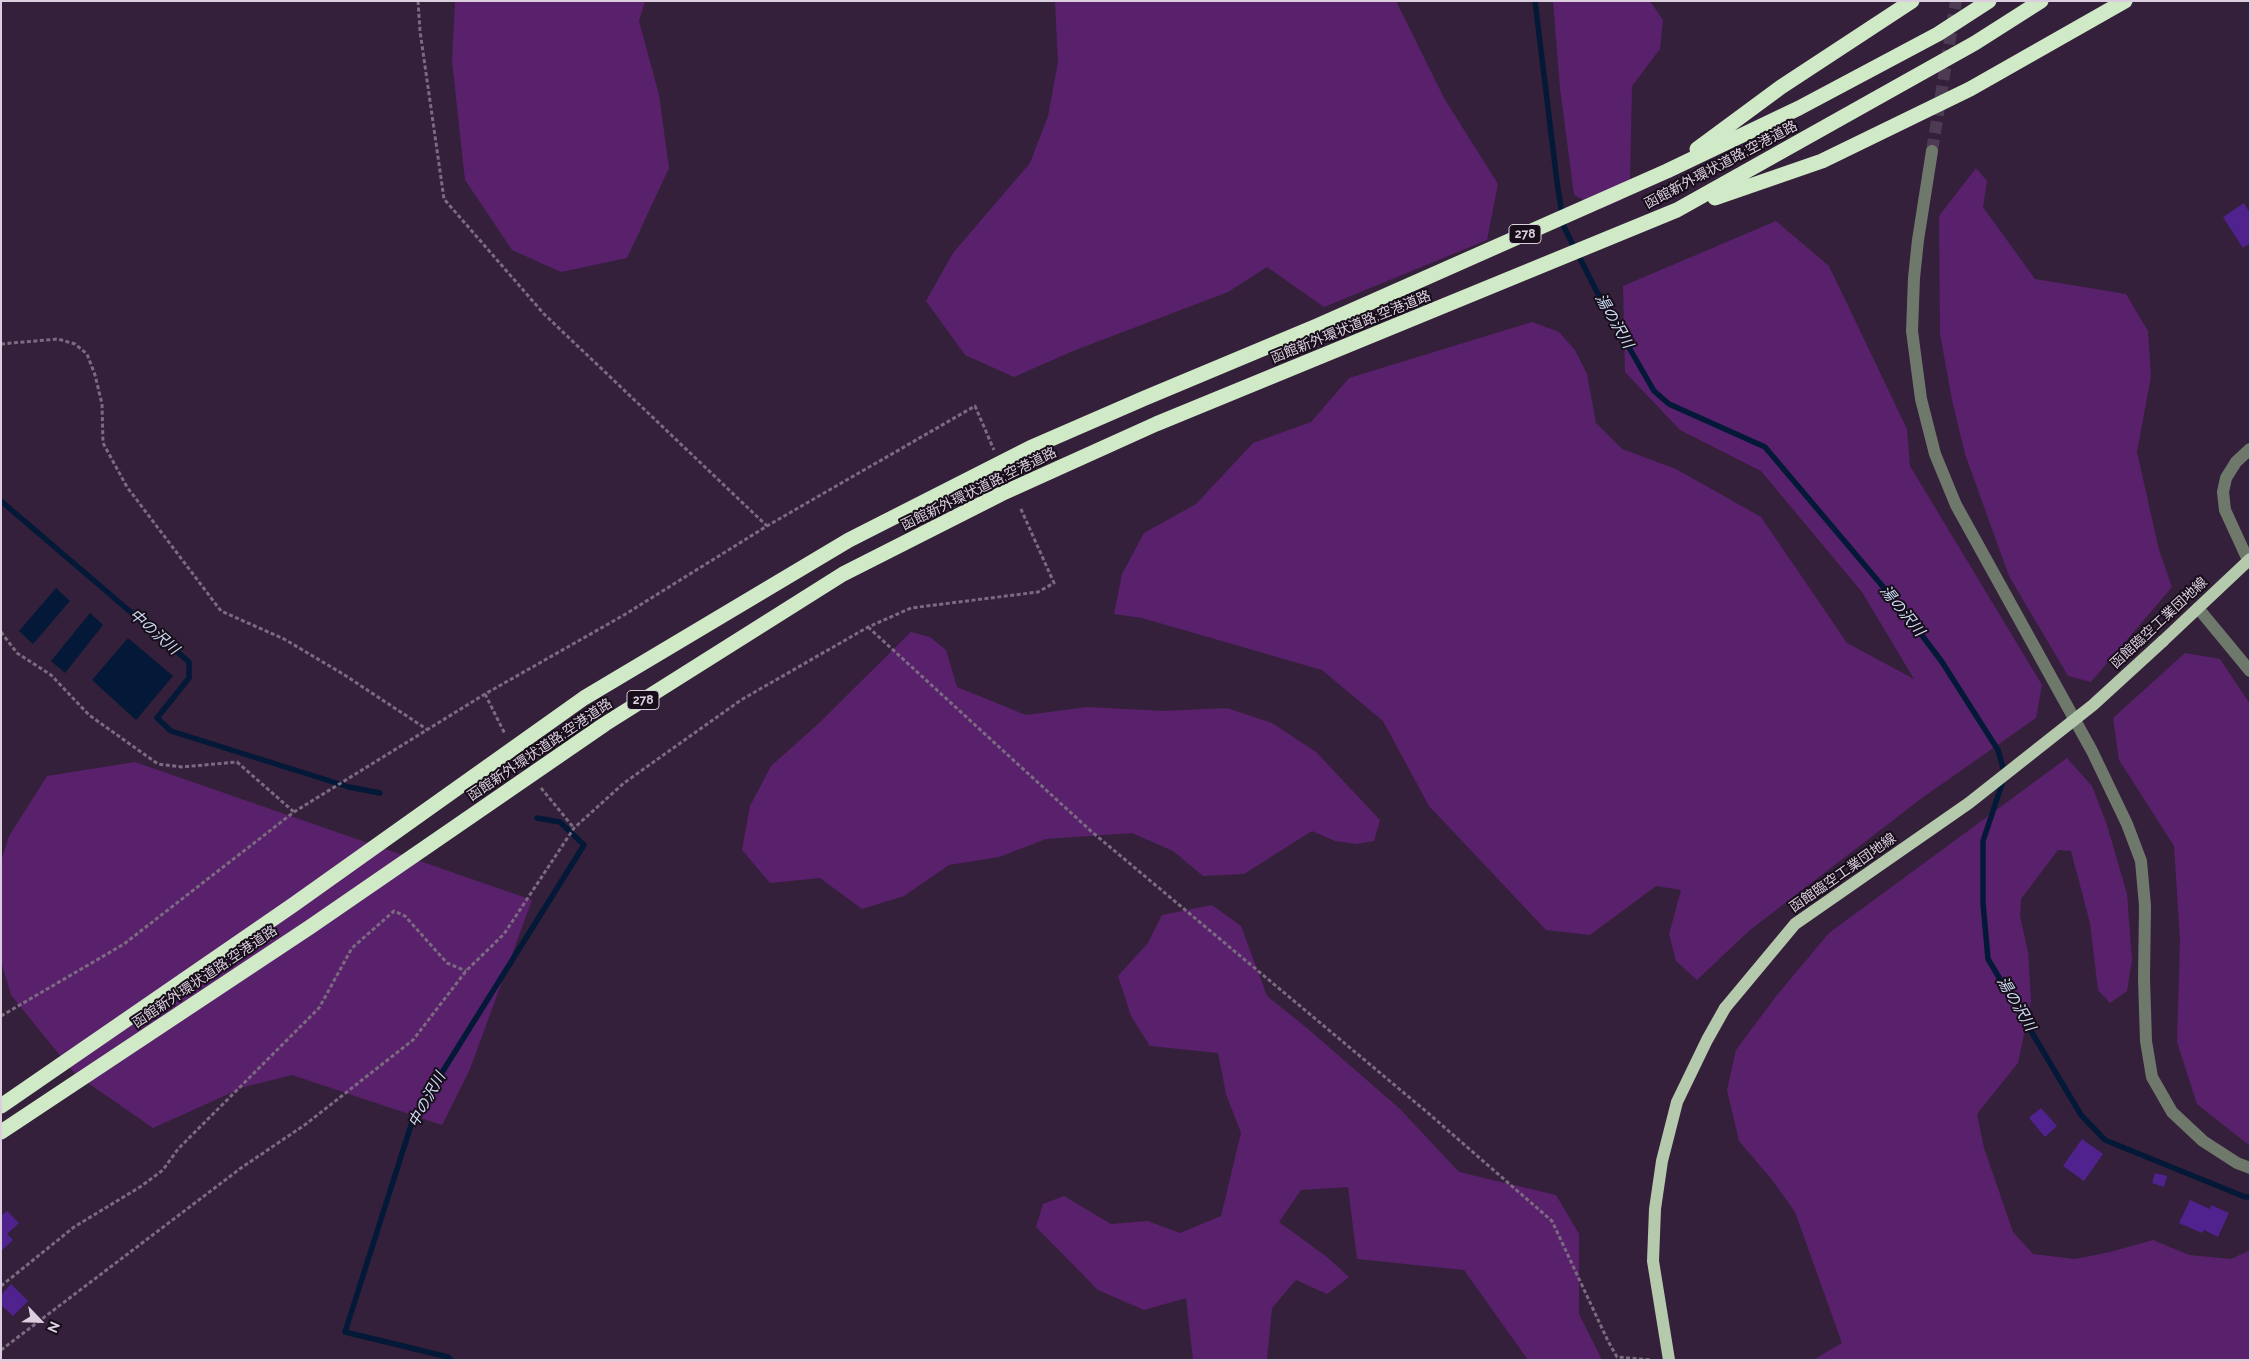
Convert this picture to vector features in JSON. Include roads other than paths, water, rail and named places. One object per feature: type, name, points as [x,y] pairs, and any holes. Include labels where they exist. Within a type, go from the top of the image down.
[{"type":"highway","points":[[1728,134],[1781,87],[1912,1]]},
{"type":"highway","name":"函館新外環状道路;空港道路","points":[[1,1106],[293,905],[584,698],[849,540],[1030,448],[1317,326],[1667,171],[1728,134],[1799,108],[1938,34],[1989,1]]},
{"type":"highway","name":"函館新外環状道路;空港道路","points":[[1,1132],[310,927],[606,724],[843,574],[1020,486],[1156,424],[1749,179],[1975,44],[2041,1]]},
{"type":"highway","points":[[1749,179],[1822,161],[1970,89],[2125,1]]},
{"type":"main road","name":"函館臨空工業団地線","points":[[1669,1360],[1653,1261],[1655,1209],[1662,1161],[1678,1102],[1707,1040],[1725,1008],[1795,924],[1969,804],[2093,705],[2249,560]]},
{"type":"street","points":[[1932,151],[1918,240],[1912,322],[1921,399],[1936,454],[1956,505],[2092,751],[2128,824],[2142,861],[2145,906],[2144,979],[2146,1041],[2152,1077],[2172,1112],[2203,1141],[2237,1163],[2250,1168]]},
{"type":"street","points":[[2249,560],[2225,510],[2223,492],[2226,478],[2236,462],[2250,449]]},
{"type":"street","points":[[2198,608],[2250,671]]},
{"type":"water","points":[[56,588],[70,601],[33,644],[19,631]]},
{"type":"water","points":[[90,613],[103,625],[65,673],[51,661]]},
{"type":"water","points":[[128,638],[173,676],[136,720],[92,680]]},
{"type":"waterway","name":"湯の沢川","points":[[1535,1],[1564,227],[1596,290],[1654,391],[1669,404],[1765,447],[1906,614],[1942,662],[1998,750],[2005,775],[1983,841],[1983,903],[1988,959],[2081,1115],[2105,1140],[2245,1197],[2250,1197]]},
{"type":"waterway","name":"中の沢川","points":[[1,501],[189,662],[189,678],[157,718],[171,731],[349,787],[380,793]]},
{"type":"waterway","name":"中の沢川","points":[[451,1360],[448,1357],[345,1332],[413,1119],[584,845],[560,822],[537,818]]},
{"type":"tunnel","points":[[1932,151],[1956,1]]}]
